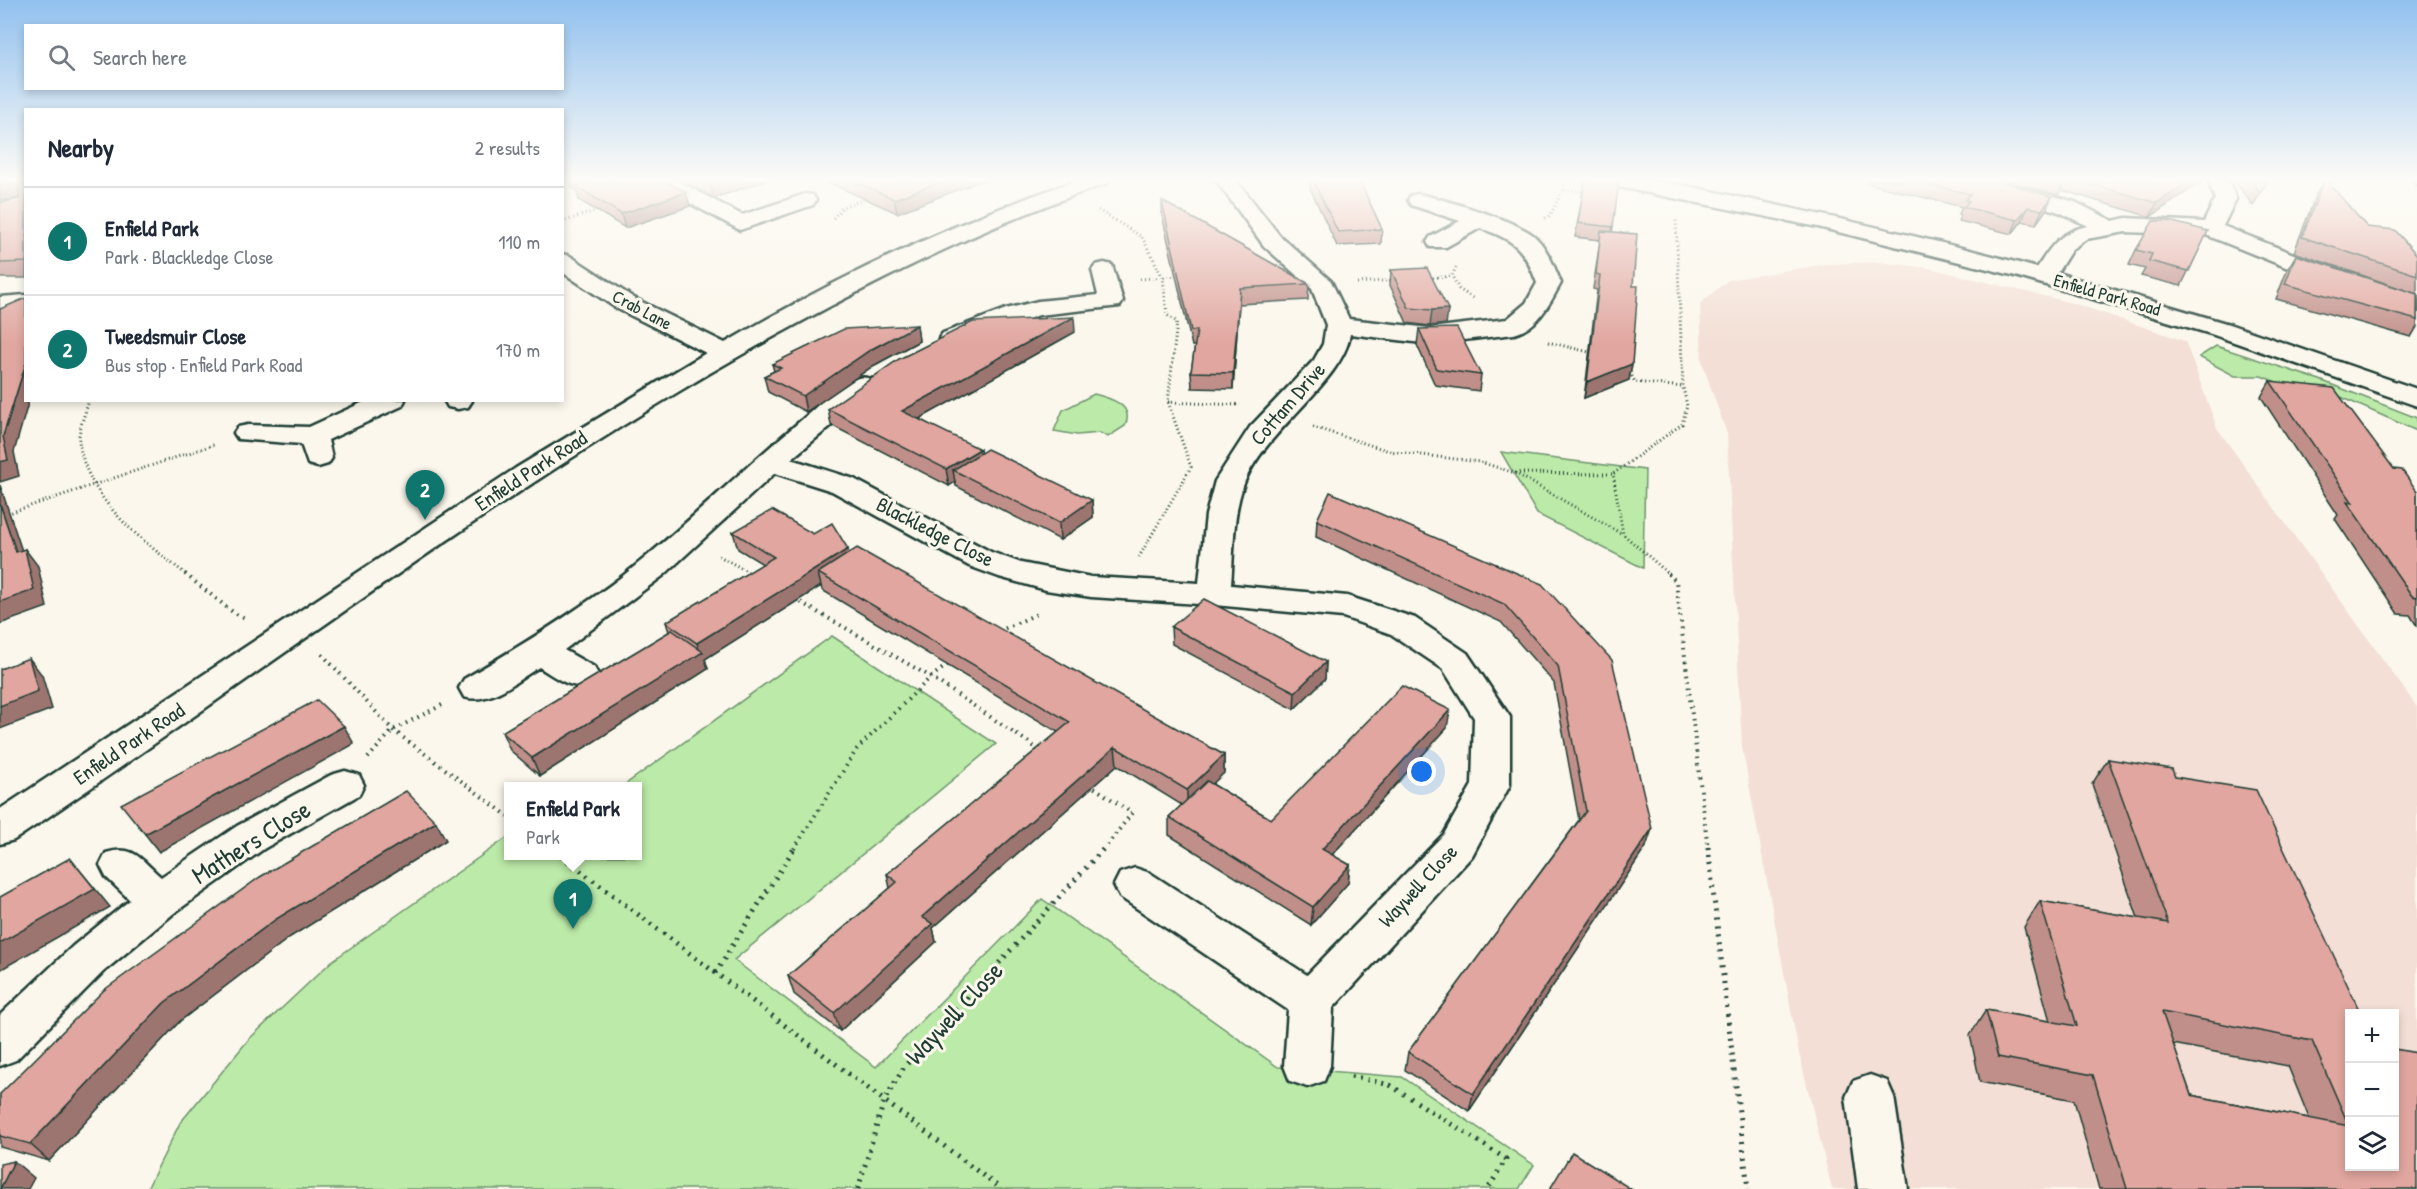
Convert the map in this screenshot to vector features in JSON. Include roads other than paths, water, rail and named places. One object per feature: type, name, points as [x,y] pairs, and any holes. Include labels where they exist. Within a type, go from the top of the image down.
[{"type":"street","name":"Enfield Park Road","points":[[0,829],[604,423],[725,353],[832,295],[956,235]]},
{"type":"street","points":[[1268,235],[1323,286],[1339,325],[1430,336],[1514,326],[1536,307],[1549,283],[1540,256],[1523,235]]},
{"type":"street","points":[[1438,242],[1450,235]]},
{"type":"street","name":"Enfield Park Road","points":[[1880,235],[2043,277],[2264,343],[2417,398]]},
{"type":"street","points":[[2043,277],[2070,239],[2076,235]]},
{"type":"street","points":[[2226,235],[2301,265],[2417,304]]},
{"type":"street","name":"Crab Lane","points":[[564,262],[625,303],[725,353]]},
{"type":"street","points":[[932,348],[1015,314],[1038,308],[1111,301],[1105,276]]},
{"type":"street","points":[[0,304],[24,302]]},
{"type":"street","name":"Cottam Drive","points":[[1214,594],[1221,515],[1230,481],[1244,454],[1276,415],[1325,364],[1336,344],[1339,325]]},
{"type":"street","points":[[477,688],[539,651],[619,596],[687,538],[768,461],[833,407],[884,373]]},
{"type":"street","points":[[248,433],[315,447],[389,402]]},
{"type":"street","name":"Blackledge Close","points":[[768,461],[843,485],[980,559],[1046,580],[1091,587],[1214,594]]},
{"type":"street","name":"Waywell Close","points":[[1214,594],[1347,607],[1403,626],[1455,661],[1492,717],[1491,785],[1458,845],[1311,1001]]},
{"type":"street","points":[[539,651],[581,676]]},
{"type":"street","name":"Mathers Close","points":[[0,1045],[88,959],[159,901],[251,837],[345,785]]},
{"type":"street","points":[[120,865],[159,901]]},
{"type":"street","points":[[1135,885],[1311,1001],[1306,1066]]},
{"type":"street","points":[[1870,1097],[1883,1189]]},
{"type":"place","name":"Tweedsmuir Close","points":[[425,520]]},
{"type":"place","name":"Enfield Park","points":[[573,929]]}]
